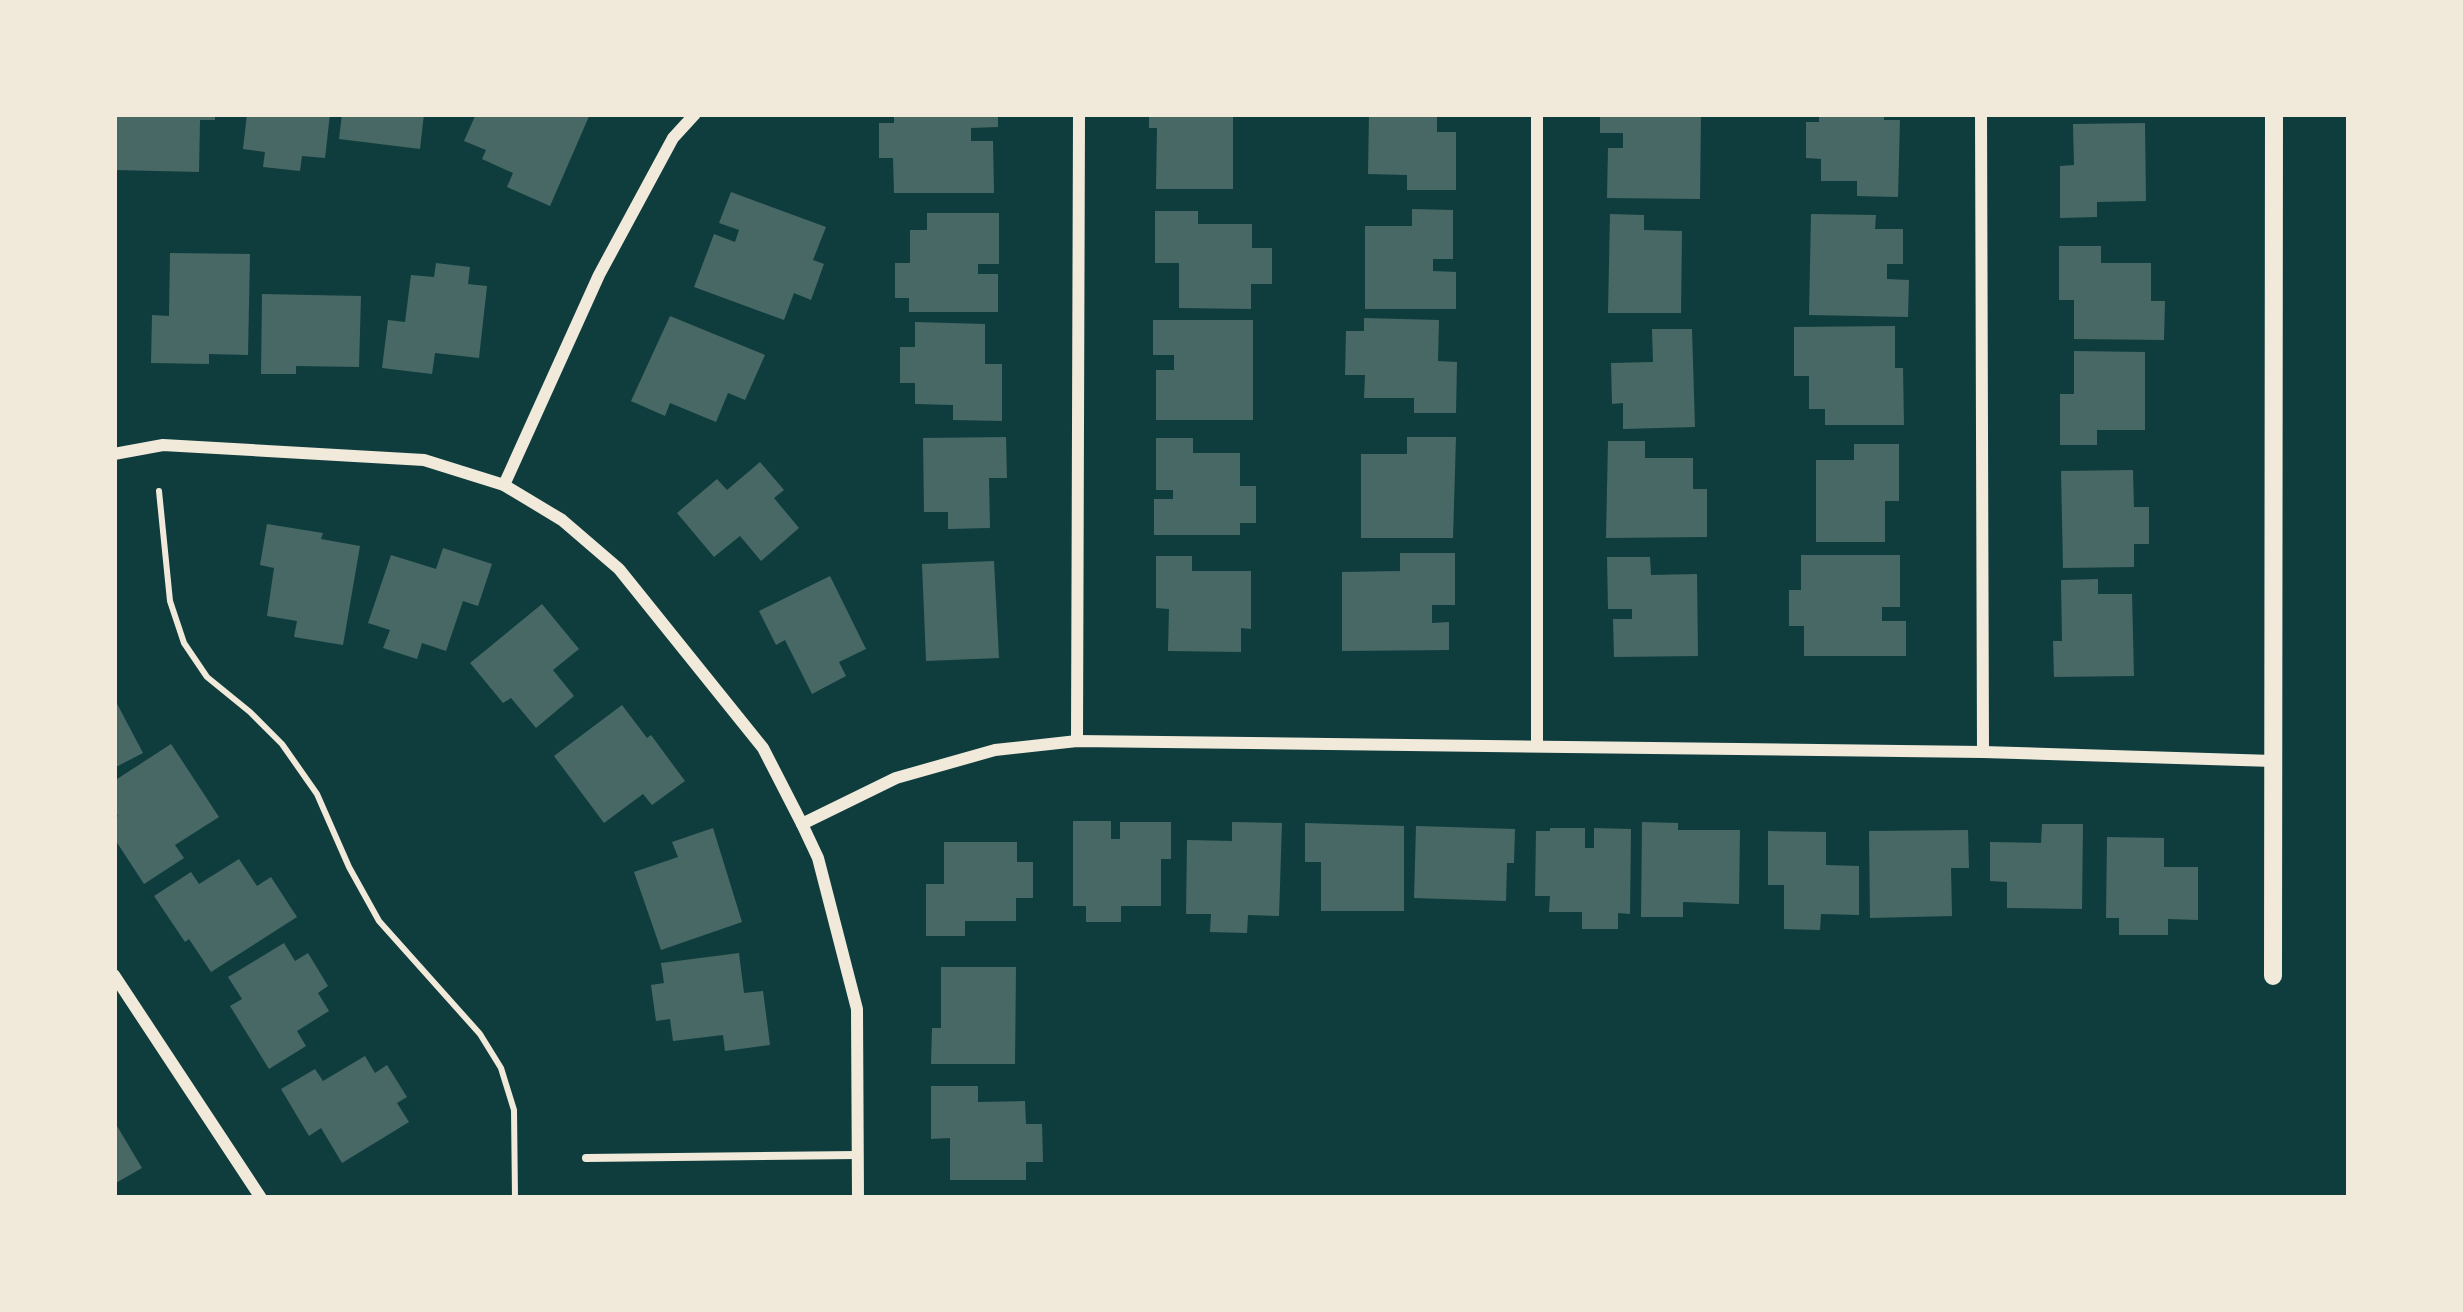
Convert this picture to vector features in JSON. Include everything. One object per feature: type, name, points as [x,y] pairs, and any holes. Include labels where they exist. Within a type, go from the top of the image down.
[{"type":"street","points":[[503,485],[599,275],[673,138],[695,114]]},
{"type":"street","points":[[1077,741],[1079,114]]},
{"type":"street","points":[[1537,114],[1537,746]]},
{"type":"street","points":[[1981,114],[1982,752]]},
{"type":"street","points":[[2273,976],[2274,114]]},
{"type":"street","points":[[114,454],[164,445],[424,460],[503,485],[562,520],[619,569],[763,748],[818,858],[857,1010],[858,1198]]},
{"type":"street","points":[[802,824],[896,778],[995,751],[1077,741],[1982,752],[2273,761]]},
{"type":"street","points":[[114,975],[261,1198]]},
{"type":"lane","points":[[586,1158],[859,1155]]},
{"type":"path","points":[[159,491],[170,601],[184,644],[207,677],[282,744],[317,794],[379,921],[479,1034],[501,1068],[514,1110],[515,1198]]},
{"type":"building","points":[[114,114],[215,114],[215,120],[200,120],[199,172],[114,170]]},
{"type":"building","points":[[247,114],[330,114],[325,158],[302,156],[300,171],[263,167],[265,152],[243,149]]},
{"type":"building","points":[[342,114],[424,114],[420,149],[339,139]]},
{"type":"building","points":[[476,114],[590,114],[550,206],[507,187],[513,173],[482,159],[486,150],[464,141]]},
{"type":"building","points":[[894,114],[998,114],[998,127],[971,128],[971,141],[993,141],[994,193],[894,193],[893,158],[879,158],[879,123],[894,123]]},
{"type":"building","points":[[1149,114],[1233,114],[1233,189],[1156,189],[1157,128],[1149,128]]},
{"type":"building","points":[[1369,114],[1437,114],[1437,132],[1456,132],[1456,190],[1407,190],[1407,175],[1368,174]]},
{"type":"building","points":[[1600,114],[1701,114],[1700,199],[1607,198],[1608,148],[1623,148],[1623,133],[1600,133]]},
{"type":"building","points":[[1819,114],[1884,114],[1884,120],[1900,120],[1898,197],[1857,196],[1857,181],[1821,181],[1821,159],[1806,158],[1806,122],[1819,122]]},
{"type":"building","points":[[2145,123],[2146,201],[2097,202],[2097,217],[2060,218],[2060,166],[2074,165],[2073,124]]},
{"type":"building","points":[[731,192],[826,227],[813,260],[824,264],[811,300],[794,293],[784,320],[694,287],[714,234],[735,242],[739,230],[719,223]]},
{"type":"building","points":[[1412,209],[1453,210],[1453,259],[1433,259],[1433,271],[1456,272],[1456,309],[1365,309],[1365,226],[1412,226]]},
{"type":"building","points":[[1155,211],[1198,211],[1198,224],[1252,224],[1252,248],[1272,248],[1272,284],[1251,284],[1251,309],[1179,308],[1179,263],[1155,263]]},
{"type":"building","points":[[927,213],[999,213],[999,264],[978,264],[978,274],[998,274],[998,312],[909,312],[909,298],[895,298],[895,263],[910,263],[910,230],[927,230]]},
{"type":"building","points":[[1610,214],[1644,215],[1644,230],[1682,231],[1681,313],[1608,313]]},
{"type":"building","points":[[1811,214],[1876,215],[1875,229],[1903,229],[1903,264],[1887,264],[1887,279],[1909,280],[1908,317],[1809,315]]},
{"type":"building","points":[[2059,246],[2101,246],[2101,263],[2151,263],[2151,301],[2165,301],[2164,340],[2074,339],[2074,300],[2059,300]]},
{"type":"building","points":[[170,253],[250,254],[248,355],[209,354],[209,364],[151,363],[152,315],[169,316]]},
{"type":"building","points":[[436,263],[470,267],[468,284],[487,286],[479,358],[435,353],[432,374],[382,368],[388,320],[405,322],[411,275],[434,277]]},
{"type":"building","points":[[262,294],[361,296],[359,367],[296,366],[296,374],[261,374]]},
{"type":"building","points":[[670,316],[765,355],[745,400],[728,393],[716,422],[670,403],[665,416],[631,401]]},
{"type":"building","points":[[1364,318],[1439,320],[1438,361],[1457,362],[1456,413],[1414,413],[1414,398],[1364,398],[1365,375],[1345,375],[1346,331],[1364,331]]},
{"type":"building","points":[[1153,320],[1253,320],[1253,420],[1156,420],[1156,370],[1174,370],[1174,355],[1153,355]]},
{"type":"building","points":[[915,322],[985,324],[985,364],[1002,364],[1002,421],[953,420],[953,405],[915,404],[915,383],[900,383],[900,347],[915,347]]},
{"type":"building","points":[[1895,326],[1895,368],[1903,368],[1904,425],[1825,425],[1825,409],[1809,409],[1809,376],[1794,376],[1794,327]]},
{"type":"building","points":[[1652,329],[1692,329],[1695,427],[1623,429],[1623,403],[1612,404],[1611,363],[1653,362]]},
{"type":"building","points":[[2074,351],[2145,352],[2145,430],[2097,430],[2097,445],[2060,445],[2060,394],[2074,394]]},
{"type":"building","points":[[1006,437],[1007,478],[989,478],[990,528],[948,529],[948,512],[924,512],[923,438]]},
{"type":"building","points":[[1407,437],[1456,437],[1453,538],[1361,538],[1361,454],[1407,454]]},
{"type":"building","points":[[1156,438],[1193,438],[1193,453],[1240,453],[1240,486],[1256,486],[1256,523],[1240,523],[1240,535],[1154,535],[1154,499],[1173,499],[1173,490],[1156,490]]},
{"type":"building","points":[[1608,441],[1645,441],[1645,458],[1693,458],[1693,489],[1707,489],[1707,537],[1606,538]]},
{"type":"building","points":[[1854,444],[1899,444],[1899,501],[1885,501],[1885,542],[1816,542],[1816,460],[1854,460]]},
{"type":"building","points":[[760,462],[784,490],[774,498],[799,528],[761,561],[740,536],[714,557],[677,513],[717,479],[727,490]]},
{"type":"building","points":[[2133,470],[2134,507],[2149,507],[2149,544],[2134,544],[2134,567],[2063,568],[2061,471]]},
{"type":"building","points":[[267,524],[323,533],[321,539],[360,546],[343,645],[294,637],[297,621],[267,616],[274,568],[260,565]]},
{"type":"building","points":[[443,548],[492,564],[478,606],[463,601],[446,651],[422,643],[417,659],[383,648],[390,630],[368,623],[391,555],[436,569]]},
{"type":"building","points":[[1400,553],[1455,553],[1455,605],[1432,605],[1432,623],[1449,622],[1449,650],[1342,651],[1342,572],[1400,571]]},
{"type":"building","points":[[1801,555],[1900,555],[1900,607],[1882,607],[1882,621],[1906,621],[1906,656],[1804,656],[1804,626],[1789,626],[1789,590],[1801,590]]},
{"type":"building","points":[[1156,556],[1192,556],[1192,571],[1251,571],[1251,629],[1241,628],[1241,652],[1168,651],[1169,609],[1156,608]]},
{"type":"building","points":[[1607,557],[1650,557],[1651,575],[1697,574],[1698,656],[1614,657],[1613,619],[1632,619],[1632,609],[1608,609]]},
{"type":"building","points":[[994,561],[999,658],[926,661],[922,564]]},
{"type":"building","points":[[830,576],[866,649],[839,662],[846,676],[812,694],[785,640],[776,645],[759,611]]},
{"type":"building","points":[[2098,579],[2098,594],[2132,594],[2134,676],[2054,677],[2053,641],[2062,641],[2061,580]]},
{"type":"building","points":[[542,604],[579,649],[553,670],[574,696],[536,728],[511,698],[503,703],[470,663]]},
{"type":"building","points":[[114,698],[143,753],[114,768]]},
{"type":"building","points":[[622,705],[685,781],[652,805],[643,794],[604,823],[554,756]]},
{"type":"building","points":[[171,744],[219,817],[175,845],[184,858],[144,884],[114,838],[118,816],[114,781]]},
{"type":"building","points":[[1073,821],[1111,821],[1111,839],[1120,839],[1120,822],[1171,822],[1171,859],[1161,859],[1161,906],[1121,906],[1121,922],[1086,922],[1086,906],[1073,906]]},
{"type":"building","points":[[1232,822],[1282,823],[1279,916],[1248,915],[1247,933],[1210,932],[1211,914],[1186,914],[1187,840],[1232,841]]},
{"type":"building","points":[[1642,822],[1678,823],[1678,830],[1740,830],[1739,904],[1683,902],[1683,917],[1641,917]]},
{"type":"building","points":[[1305,823],[1404,826],[1404,911],[1321,911],[1321,862],[1305,862]]},
{"type":"building","points":[[2042,824],[2083,824],[2082,909],[2007,908],[2007,882],[1990,881],[1990,842],[2041,843]]},
{"type":"building","points":[[1416,826],[1515,829],[1514,863],[1507,863],[1506,901],[1414,898]]},
{"type":"building","points":[[713,828],[742,922],[661,950],[634,872],[678,857],[672,842]]},
{"type":"building","points":[[1585,828],[1585,848],[1594,848],[1594,828],[1631,829],[1630,914],[1618,913],[1618,929],[1582,929],[1582,912],[1549,912],[1550,896],[1535,896],[1536,831]]},
{"type":"building","points":[[1968,830],[1969,868],[1951,868],[1952,916],[1870,918],[1869,831]]},
{"type":"building","points":[[1768,831],[1826,832],[1826,865],[1859,866],[1859,915],[1821,914],[1820,930],[1784,929],[1784,885],[1768,885]]},
{"type":"building","points":[[2107,837],[2164,838],[2164,867],[2198,867],[2198,920],[2168,919],[2168,935],[2119,935],[2119,918],[2106,918]]},
{"type":"building","points":[[944,842],[1017,842],[1017,862],[1033,862],[1033,898],[1016,898],[1016,921],[965,921],[965,936],[926,936],[926,884],[944,884]]},
{"type":"building","points":[[239,859],[257,886],[271,877],[297,917],[211,972],[154,896],[191,872],[199,884]]},
{"type":"building","points":[[284,943],[295,961],[308,953],[328,986],[318,993],[329,1011],[297,1031],[306,1046],[269,1069],[230,1006],[242,999],[228,977]]},
{"type":"building","points":[[739,953],[744,993],[763,991],[770,1045],[725,1051],[723,1035],[673,1041],[670,1019],[656,1021],[651,985],[664,983],[661,963]]},
{"type":"building","points":[[941,967],[1016,967],[1015,1064],[931,1064],[932,1028],[941,1028]]},
{"type":"building","points":[[365,1056],[375,1073],[387,1065],[407,1097],[397,1103],[409,1122],[342,1163],[321,1128],[309,1136],[281,1089],[315,1069],[323,1081]]},
{"type":"building","points":[[931,1086],[978,1086],[978,1102],[1025,1101],[1026,1124],[1042,1124],[1043,1162],[1026,1162],[1026,1180],[950,1180],[950,1138],[931,1139]]},
{"type":"building","points":[[114,1121],[142,1168],[114,1184]]}]
